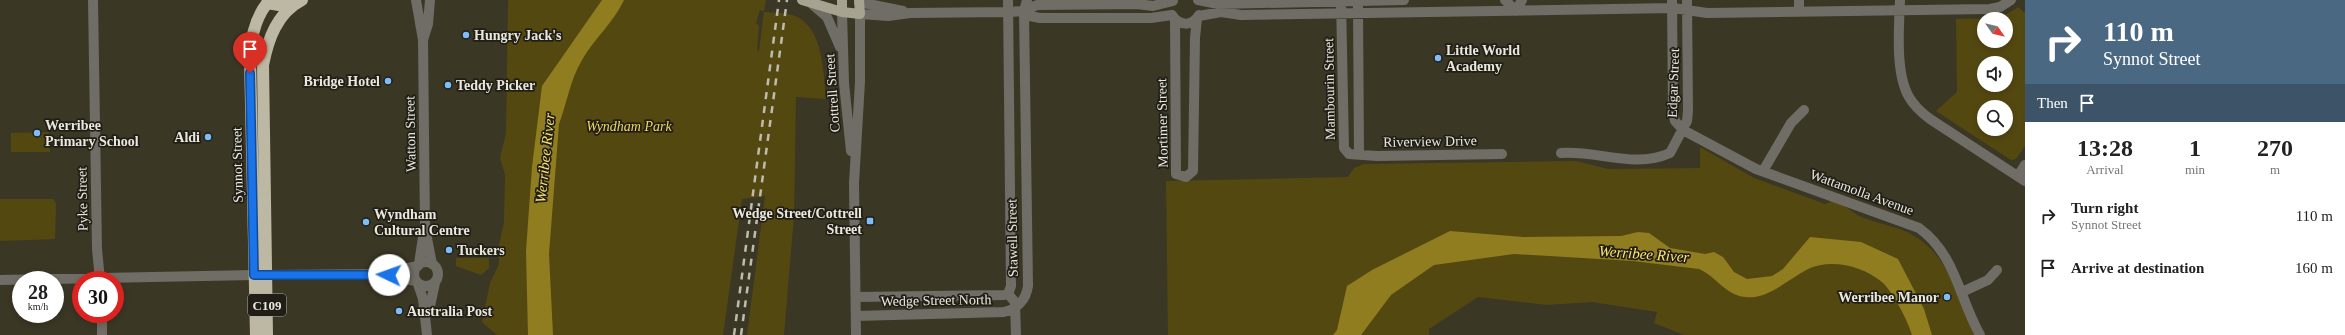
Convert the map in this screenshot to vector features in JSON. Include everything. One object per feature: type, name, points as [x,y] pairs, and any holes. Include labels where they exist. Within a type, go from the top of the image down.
[{"type":"highway","points":[[267,1],[279,5],[299,1]]},
{"type":"highway","name":"Synnot Street","points":[[256,335],[251,39],[256,22],[267,1]]},
{"type":"highway","name":"Synnot Street","points":[[267,335],[263,65],[273,29],[284,14],[299,1]]},
{"type":"highway","points":[[252,168],[265,166]]},
{"type":"highway","points":[[254,275],[267,275]]},
{"type":"main road","name":"Cottrell Street","points":[[842,0],[842,12]]},
{"type":"main road","points":[[806,1],[842,12],[860,14]]},
{"type":"main road","name":"Cottrell Street","points":[[856,1],[860,14]]},
{"type":"street","name":"Pyke Street","points":[[92,0],[96,249],[99,271]]},
{"type":"street","name":"Watton Street","points":[[416,0],[423,40],[425,228],[432,264]]},
{"type":"street","name":"Watton Street","points":[[423,40],[428,24],[430,0]]},
{"type":"street","name":"Stawell Street","points":[[1008,0],[1011,109],[1011,286],[1008,294],[1013,298],[1016,307],[1025,297],[1028,286],[1024,108],[1024,11],[1027,0]]},
{"type":"street","points":[[860,14],[888,16],[910,13],[1008,12],[1024,11],[1037,5],[1137,4],[1153,6],[1173,0]]},
{"type":"street","points":[[1173,0],[1171,6],[1174,17]]},
{"type":"street","points":[[1198,0],[1218,4],[1404,0]]},
{"type":"street","points":[[1198,0],[1201,8],[1198,17]]},
{"type":"street","points":[[1357,0],[1360,154]]},
{"type":"street","points":[[1505,0],[1516,11]]},
{"type":"street","points":[[1516,11],[1522,0]]},
{"type":"street","points":[[1799,0],[1799,12]]},
{"type":"street","points":[[1900,0],[1902,78],[1909,97],[1914,104],[1930,119],[2021,179],[2025,165]]},
{"type":"street","points":[[1024,11],[1030,16],[1040,18],[1174,17],[1184,24],[1189,24],[1198,17],[1221,12],[1241,15],[1516,11],[1672,4],[1688,5],[1707,13],[1900,11],[1990,9],[2000,7],[2011,0]]},
{"type":"street","points":[[806,1],[827,17],[843,59]]},
{"type":"street","points":[[856,1],[910,13]]},
{"type":"street","name":"Mambourin Street","points":[[1341,1],[1344,148],[1349,154],[1360,154]]},
{"type":"street","name":"Edgar Street","points":[[1672,4],[1673,112],[1675,121],[1683,130],[1687,121],[1688,111],[1688,5]]},
{"type":"street","name":"Cottrell Street","points":[[842,12],[843,59],[854,183],[856,335]]},
{"type":"street","name":"Cottrell Street","points":[[854,183],[860,82],[860,14]]},
{"type":"street","name":"Mortimer Street","points":[[1174,17],[1176,174],[1186,177],[1193,171],[1195,38],[1198,17]]},
{"type":"street","points":[[1011,109],[1024,108]]},
{"type":"street","points":[[1764,171],[1791,123],[1804,110]]},
{"type":"street","points":[[1561,153],[1575,152],[1617,159],[1654,159],[1670,153],[1683,130]]},
{"type":"street","name":"Wattamolla Avenue","points":[[1683,130],[1764,171],[1919,228],[1930,236],[1946,256],[1980,335]]},
{"type":"street","name":"Riverview Drive","points":[[1360,154],[1502,154]]},
{"type":"street","points":[[1011,163],[1025,163]]},
{"type":"street","name":"Watton Street","points":[[418,265],[425,228]]},
{"type":"street","points":[[267,275],[378,274],[417,282],[428,286],[434,283],[438,278],[438,271],[432,264],[425,262],[378,274]]},
{"type":"street","points":[[418,265],[414,272],[417,282],[422,289],[427,335]]},
{"type":"street","points":[[1962,292],[1988,280],[1997,270]]},
{"type":"street","points":[[124,278],[254,275]]},
{"type":"street","points":[[0,280],[72,279]]},
{"type":"street","points":[[426,321],[434,283]]},
{"type":"street","name":"Wedge Street North","points":[[856,297],[1008,294]]},
{"type":"street","points":[[1016,307],[1016,335]]},
{"type":"street","name":"Wedge Street North","points":[[856,316],[1004,312],[1016,307]]},
{"type":"street","points":[[102,323],[102,335]]},
{"type":"green space","name":"Wyndham Park","points":[[508,0],[766,0],[764,11],[760,10],[756,23],[759,26],[757,50],[759,51],[764,12],[784,13],[795,16],[805,22],[812,30],[817,41],[823,64],[826,99],[796,97],[794,216],[784,335],[747,335],[765,196],[742,199],[723,335],[497,335],[482,322],[490,283],[499,264],[499,245],[504,223],[505,175],[500,158],[506,133]]},
{"type":"green space","points":[[2018,7],[2025,13],[2025,146],[2016,159],[2011,160],[1936,111],[1957,92],[1956,19],[1977,18],[1977,48],[2013,48],[2013,12],[2011,12]]},
{"type":"green space","points":[[49,132],[50,152],[11,152],[11,133]]},
{"type":"green space","points":[[1700,147],[1754,178],[1825,204],[1830,202],[1838,203],[1857,215],[1903,230],[1923,242],[1943,265],[1957,291],[1974,335],[1684,335],[1654,323],[1657,312],[1592,302],[1547,305],[1478,297],[1429,329],[1429,335],[1168,335],[1166,181],[1348,177],[1354,168],[1364,164],[1576,161],[1608,169],[1700,168]]},
{"type":"green space","points":[[0,199],[53,199],[56,203],[55,239],[0,241]]},
{"type":"green space","points":[[456,258],[489,258],[489,268],[481,275],[456,266]]},
{"type":"water","name":"Werribee River","points":[[602,0],[624,0],[615,16],[587,52],[578,68],[559,124],[549,254],[553,335],[528,335],[526,251],[532,167],[542,86]]},
{"type":"water","name":"Werribee River","points":[[1450,231],[1523,237],[1621,236],[1638,232],[1649,233],[1670,248],[1705,254],[1714,252],[1723,257],[1734,272],[1747,279],[1772,276],[1783,269],[1810,237],[1861,242],[1898,259],[1924,309],[1932,335],[1912,335],[1900,307],[1882,282],[1866,272],[1846,265],[1827,264],[1817,266],[1800,273],[1770,292],[1753,297],[1745,297],[1732,293],[1711,276],[1699,269],[1633,261],[1514,254],[1434,265],[1391,295],[1361,335],[1333,335],[1337,330],[1347,286],[1372,270]]},
{"type":"railway","points":[[734,335],[779,0]]},
{"type":"railway","points":[[741,335],[787,0]]},
{"type":"place","name":"Hungry Jack's","points":[[466,35]]},
{"type":"place","name":"Little World Academy","points":[[1438,58]]},
{"type":"place","name":"Bridge Hotel","points":[[388,81]]},
{"type":"place","name":"Teddy Picker","points":[[448,85]]},
{"type":"place","name":"Werribee Primary School","points":[[37,133]]},
{"type":"place","name":"Aldi","points":[[208,137]]},
{"type":"place","name":"Wedge Street/Cottrell Street","points":[[870,221]]},
{"type":"place","name":"Wyndham Cultural Centre","points":[[366,222]]},
{"type":"place","name":"Tuckers","points":[[449,250]]},
{"type":"place","name":"Werribee Manor","points":[[1947,297]]},
{"type":"place","name":"Australia Post","points":[[399,311]]},
{"type":"route","points":[[250,73],[254,275],[389,275]]}]
